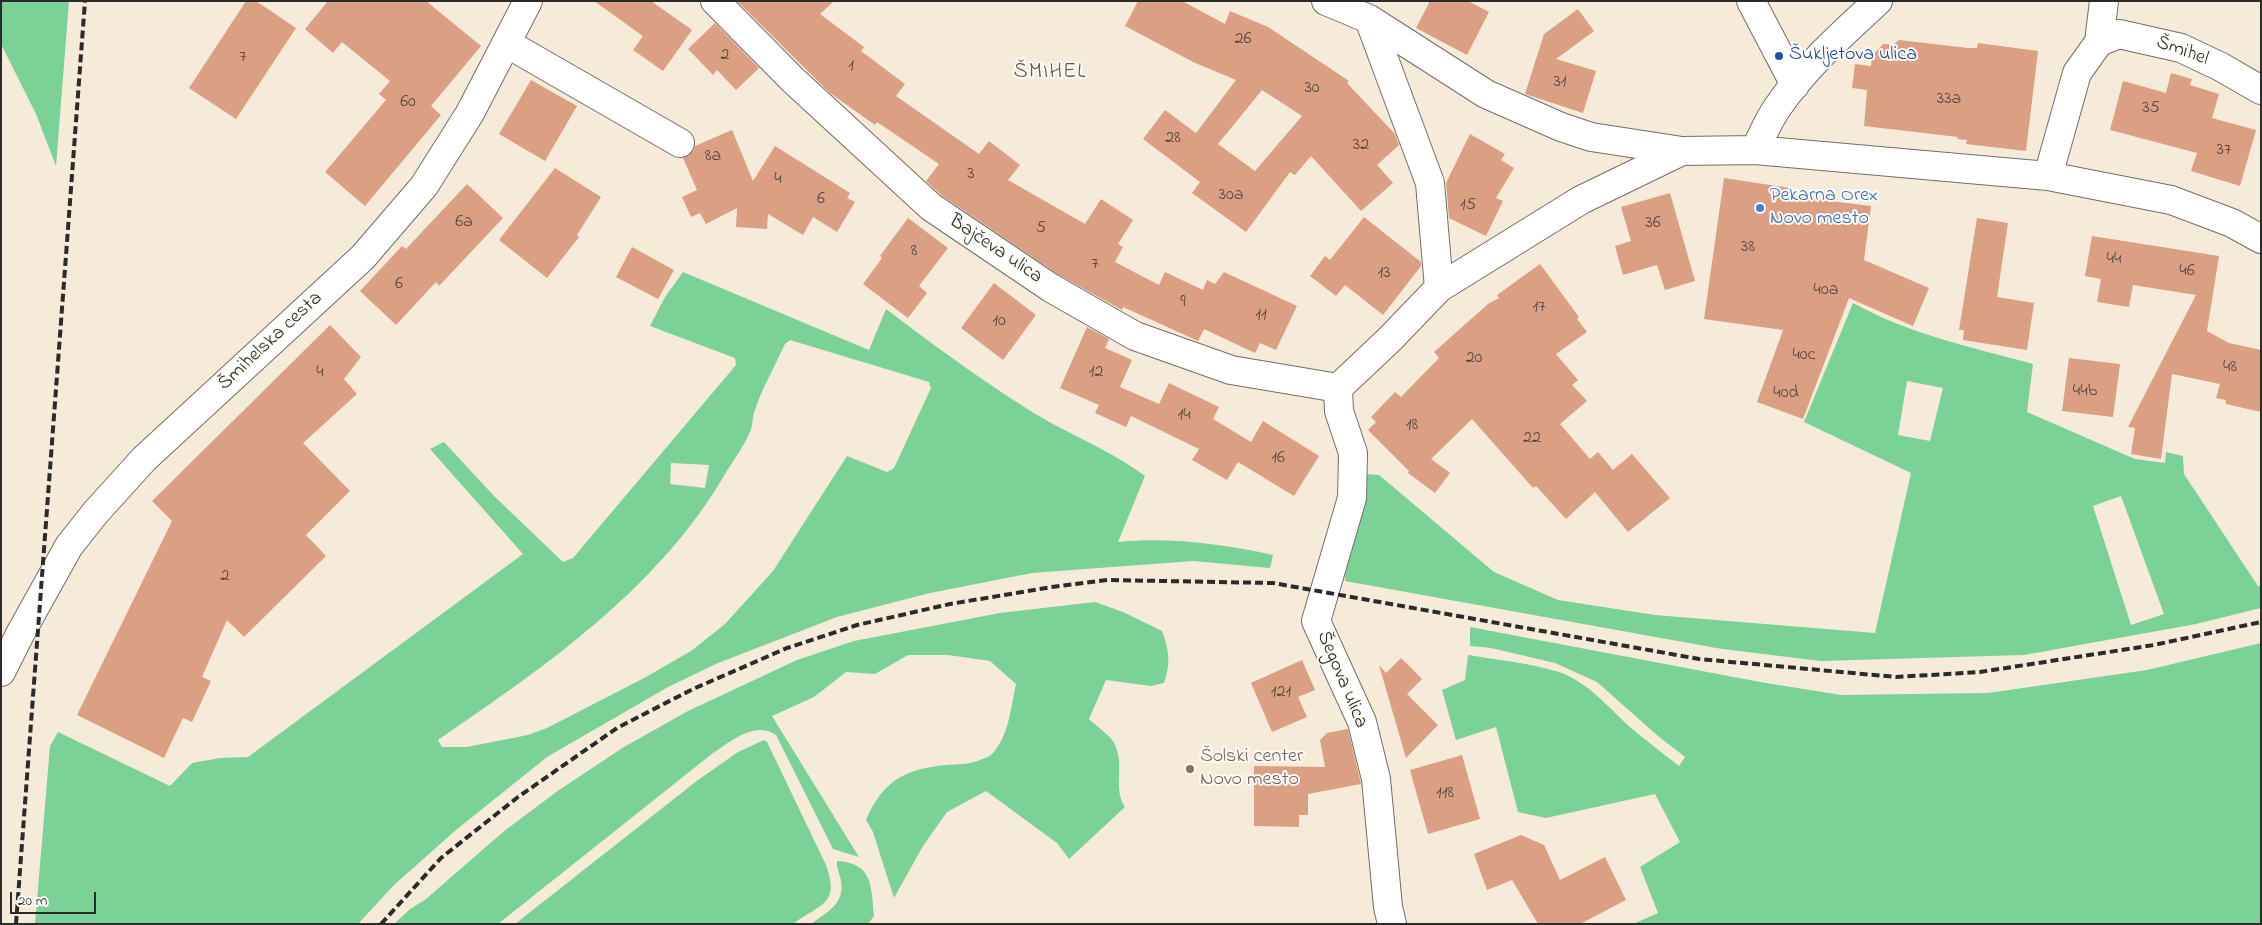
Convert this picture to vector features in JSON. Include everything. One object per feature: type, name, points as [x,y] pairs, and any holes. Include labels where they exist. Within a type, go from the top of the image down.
[{"type":"street","name":"Šmihelska cesta","points":[[1,672],[69,546],[144,459],[363,257],[424,186],[470,113],[508,44],[528,1]]},
{"type":"street","name":"Bajčeva ulica","points":[[715,1],[793,80],[931,207],[1051,288],[1135,336],[1222,367],[1339,399]]},
{"type":"street","points":[[1326,1],[1369,19],[1486,94],[1561,127],[1591,137],[1682,151],[1755,150],[2048,176],[2171,200],[2232,223],[2261,239]]},
{"type":"street","points":[[1751,1],[1795,86]]},
{"type":"street","points":[[1755,150],[1776,109],[1840,36],[1878,1]]},
{"type":"street","points":[[2048,176],[2077,73],[2099,42],[2104,1]]},
{"type":"street","points":[[1369,19],[1430,183],[1439,288]]},
{"type":"street","name":"Šmihel","points":[[2099,42],[2119,34],[2181,48],[2221,67],[2261,90]]},
{"type":"street","points":[[508,44],[680,143]]},
{"type":"street","points":[[1339,399],[1389,340],[1439,288],[1581,200],[1682,151]]},
{"type":"street","name":"Šegova ulica","points":[[1339,399],[1353,454],[1352,498],[1316,621],[1364,732],[1376,779],[1388,907],[1392,924]]},
{"type":"green space","points":[[1,1],[69,1],[56,166],[36,114],[1,44]]},
{"type":"green space","points":[[683,272],[869,350],[886,309],[956,361],[1043,419],[1117,458],[1145,476],[1118,542],[1177,541],[1235,548],[1273,555],[1270,568],[1193,561],[1032,573],[930,593],[837,617],[718,663],[668,687],[547,757],[456,830],[394,885],[358,924],[35,924],[50,746],[58,732],[170,786],[192,763],[220,758],[248,757],[523,554],[430,449],[444,442],[495,497],[563,562],[573,558],[736,365],[735,358],[650,326],[665,297]],"holes":[[[790,340],[929,382],[931,388],[894,468],[887,472],[847,456],[773,571],[725,624],[691,651],[646,677],[547,728],[528,735],[467,747],[442,747],[438,740],[559,654],[633,589],[667,554],[698,515],[745,443],[751,430],[754,413],[764,387],[785,344]],[[671,463],[709,465],[705,488],[670,484]]]},
{"type":"green space","points":[[1853,303],[1874,314],[1918,331],[2033,364],[2027,412],[2135,459],[2165,463],[2166,452],[2183,456],[2184,474],[2258,586],[2261,586],[2261,608],[2196,624],[2024,655],[1821,661],[1722,649],[1345,581],[1346,556],[1365,474],[1379,475],[1494,572],[1558,600],[1655,615],[1875,633],[1911,473],[1804,422]],"holes":[[[1907,381],[1943,388],[1930,441],[1898,435]],[[2121,496],[2164,614],[2131,625],[2093,506]]]},
{"type":"green space","points":[[1095,602],[1123,612],[1162,631],[1168,651],[1168,663],[1164,683],[1151,686],[1106,680],[1089,719],[1114,743],[1119,760],[1119,792],[1125,807],[1069,859],[1057,843],[986,791],[947,812],[923,846],[894,898],[873,832],[866,820],[873,807],[888,787],[897,779],[907,774],[931,767],[971,763],[992,754],[1003,738],[1016,684],[990,661],[948,655],[908,655],[875,674],[846,672],[814,697],[772,716],[859,857],[833,849],[776,735],[768,731],[751,731],[713,753],[498,924],[394,924],[410,909],[426,899],[503,832],[559,790],[624,747],[688,711],[797,660],[854,641],[1000,613]]},
{"type":"green space","points":[[1470,627],[1760,682],[1841,695],[1988,693],[2147,670],[2261,643],[2261,924],[1633,924],[1658,913],[1640,867],[1680,842],[1655,794],[1546,818],[1518,812],[1496,727],[1456,740],[1442,690],[1465,680],[1468,655],[1525,664],[1559,672],[1570,676],[1589,689],[1631,728],[1679,766],[1685,757],[1658,736],[1597,682],[1555,663],[1491,648],[1470,646]]},
{"type":"green space","points":[[764,740],[767,742],[826,865],[831,888],[826,901],[820,906],[793,924],[515,924],[698,780],[738,752]]},
{"type":"green space","points":[[837,861],[858,866],[868,878],[874,916],[868,924],[811,924],[834,907],[840,896],[842,889]]},
{"type":"building","points":[[246,1],[256,1],[296,28],[236,119],[189,88]]},
{"type":"building","points":[[328,1],[426,1],[481,46],[431,106],[441,115],[365,206],[325,172],[386,100],[379,94],[390,81],[342,42],[333,53],[305,29]]},
{"type":"building","points":[[594,1],[651,1],[692,30],[663,71],[633,50],[643,36]]},
{"type":"building","points":[[834,1],[820,14],[864,47],[861,51],[905,84],[896,96],[979,154],[989,141],[1020,165],[1008,180],[1085,224],[1101,199],[1133,220],[1118,244],[1123,247],[1115,262],[1159,285],[1165,272],[1203,290],[1207,280],[1215,284],[1224,272],[1297,306],[1276,350],[1260,343],[1255,353],[1204,329],[1198,341],[1123,307],[1122,310],[1059,275],[941,195],[926,181],[939,164],[877,122],[875,125],[830,93],[738,2]]},
{"type":"building","points":[[1138,1],[1182,1],[1225,24],[1230,11],[1268,27],[1349,81],[1347,83],[1395,134],[1399,145],[1377,165],[1393,183],[1361,211],[1311,156],[1295,175],[1290,172],[1246,232],[1192,193],[1200,182],[1143,139],[1165,110],[1196,133],[1236,80],[1193,62],[1125,26]],"holes":[[[1262,90],[1302,116],[1255,171],[1218,144]]]},
{"type":"building","points":[[1430,1],[1468,1],[1489,12],[1467,55],[1416,28]]},
{"type":"building","points":[[1578,9],[1594,31],[1556,59],[1596,71],[1583,113],[1525,94],[1544,34]]},
{"type":"building","points":[[715,23],[759,68],[736,90],[717,70],[713,75],[688,49]]},
{"type":"building","points":[[1899,40],[1968,48],[1977,48],[1978,43],[2038,51],[2026,151],[1966,144],[1967,140],[1957,139],[1958,137],[1864,126],[1867,90],[1852,88],[1855,64],[1871,66],[1872,56],[1883,44],[1893,45]]},
{"type":"building","points":[[2171,73],[2192,79],[2190,85],[2219,94],[2212,118],[2256,130],[2240,186],[2191,171],[2197,153],[2110,130],[2123,81],[2166,93]]},
{"type":"building","points":[[531,80],[577,106],[545,161],[499,134]]},
{"type":"building","points":[[732,130],[753,181],[775,146],[850,193],[847,198],[855,202],[837,232],[813,217],[803,235],[768,214],[767,229],[736,227],[737,208],[706,224],[700,213],[691,217],[682,197],[697,190],[683,158],[693,151],[695,146]]},
{"type":"building","points":[[1470,134],[1505,154],[1501,160],[1514,168],[1496,198],[1503,201],[1486,236],[1449,218],[1446,183]]},
{"type":"building","points":[[555,168],[601,197],[577,235],[579,237],[547,278],[499,240]]},
{"type":"building","points":[[1724,178],[1790,188],[1789,196],[1871,206],[1864,260],[1929,288],[1913,326],[1849,298],[1803,419],[1757,402],[1783,330],[1704,319]]},
{"type":"building","points":[[467,184],[503,218],[439,286],[436,282],[396,325],[360,291],[402,246],[406,249]]},
{"type":"building","points":[[1670,193],[1695,281],[1665,290],[1657,265],[1623,275],[1615,246],[1631,241],[1621,207]]},
{"type":"building","points":[[1364,217],[1421,262],[1421,266],[1383,315],[1345,285],[1336,296],[1310,276],[1325,256],[1330,260]]},
{"type":"building","points":[[908,218],[948,248],[919,286],[927,293],[908,318],[863,284],[882,258],[880,256]]},
{"type":"building","points":[[1977,218],[2008,223],[1997,297],[2034,303],[2027,350],[1963,340],[1964,330],[1959,330]]},
{"type":"building","points":[[2092,236],[2219,256],[2207,331],[2229,343],[2261,350],[2261,412],[2226,404],[2226,400],[2216,398],[2220,384],[2172,374],[2161,459],[2131,454],[2135,428],[2128,427],[2196,295],[2133,285],[2129,307],[2097,302],[2101,279],[2085,276]]},
{"type":"building","points":[[632,247],[674,270],[658,299],[616,277]]},
{"type":"building","points":[[1540,264],[1579,317],[1577,319],[1587,332],[1556,354],[1578,380],[1572,385],[1587,401],[1560,424],[1590,459],[1598,452],[1613,470],[1632,454],[1670,498],[1628,532],[1595,492],[1566,519],[1536,486],[1533,488],[1472,419],[1431,459],[1450,473],[1435,493],[1408,473],[1409,471],[1368,430],[1376,422],[1371,417],[1395,392],[1401,397],[1439,358],[1434,352],[1488,304],[1499,298],[1497,295]]},
{"type":"building","points":[[994,283],[1036,315],[1003,360],[961,328]]},
{"type":"building","points":[[330,325],[361,357],[344,379],[357,394],[303,443],[350,491],[306,535],[326,556],[244,637],[227,620],[202,677],[211,681],[192,722],[183,718],[164,758],[77,715],[172,521],[152,501]]},
{"type":"building","points":[[1087,327],[1109,339],[1105,348],[1132,360],[1120,387],[1159,404],[1169,383],[1219,407],[1213,419],[1251,442],[1263,421],[1319,456],[1294,496],[1238,462],[1227,480],[1192,460],[1199,449],[1131,416],[1126,427],[1095,413],[1099,405],[1060,388]]},
{"type":"building","points":[[2069,358],[2120,364],[2113,417],[2062,411]]},
{"type":"building","points":[[1401,658],[1422,679],[1407,694],[1438,725],[1406,758],[1379,665],[1386,673]]},
{"type":"building","points":[[1302,660],[1315,690],[1298,697],[1307,717],[1272,732],[1251,683]]},
{"type":"building","points":[[1348,729],[1361,784],[1308,794],[1308,815],[1299,815],[1299,827],[1254,826],[1254,766],[1325,767],[1320,740],[1327,733]]},
{"type":"building","points":[[1462,755],[1480,819],[1428,834],[1410,770]]},
{"type":"building","points":[[1521,835],[1544,845],[1560,880],[1605,857],[1626,900],[1580,924],[1538,924],[1512,880],[1487,890],[1474,854]]},
{"type":"railway","points":[[16,924],[85,1]]},
{"type":"railway","points":[[381,924],[441,858],[518,797],[617,728],[693,689],[787,648],[857,625],[950,604],[1052,587],[1107,580],[1273,583],[1699,659],[1896,677],[1980,672],[2154,645],[2261,622]]},
{"type":"place","name":"Šukljetova ulica","points":[[1779,56]]},
{"type":"place","name":"Pekarna Orex Novo mesto","points":[[1760,208]]},
{"type":"place","name":"Šolski center Novo mesto","points":[[1190,769]]},
{"type":"district","name":"ŠMIHEL","points":[[1050,73]]}]
